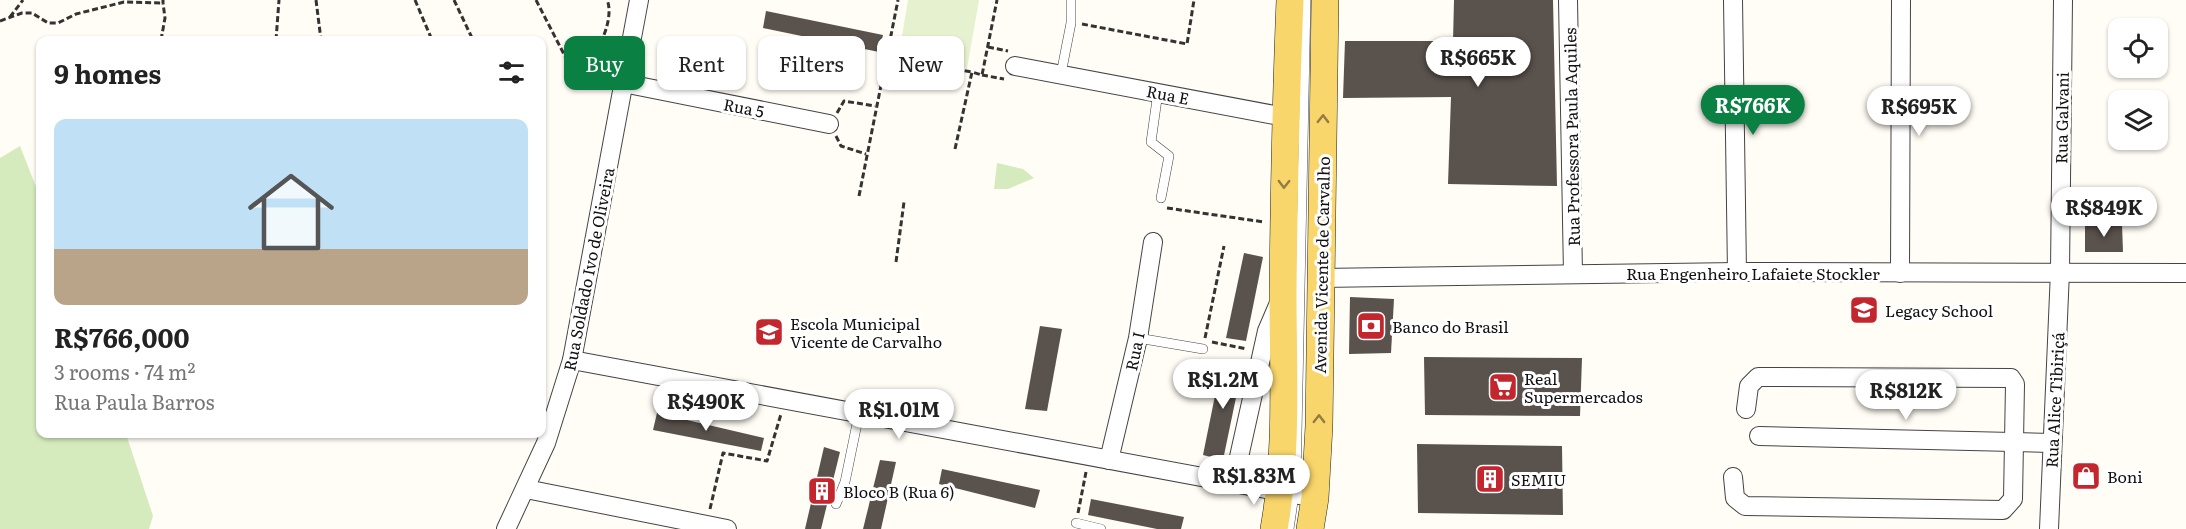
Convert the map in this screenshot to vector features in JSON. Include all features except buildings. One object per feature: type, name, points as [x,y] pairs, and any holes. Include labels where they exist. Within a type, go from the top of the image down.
[{"type":"main road","name":"Avenida Vicente de Carvalho","points":[[1290,0],[1283,292],[1297,495],[1310,529]]},
{"type":"main road","name":"Avenida Vicente de Carvalho","points":[[1274,529],[1297,495],[1319,426],[1325,0]]},
{"type":"street","name":"Rua Soldado Ivo de Oliveira","points":[[632,36],[639,0]]},
{"type":"street","name":"Rua Professora Paula Aquiles","points":[[1569,0],[1574,274]]},
{"type":"street","points":[[1733,0],[1737,272]]},
{"type":"street","points":[[1900,273],[1901,0]]},
{"type":"street","name":"Rua Galvani","points":[[2060,272],[2063,0]]},
{"type":"street","name":"Rua E","points":[[1015,66],[1286,117]]},
{"type":"street","name":"Rua 5","points":[[645,87],[830,124]]},
{"type":"street","name":"Rua Soldado Ivo de Oliveira","points":[[506,529],[546,442],[572,360],[622,90]]},
{"type":"street","name":"Rua I","points":[[1108,460],[1137,338],[1154,242]]},
{"type":"street","name":"Rua Engenheiro Lafaiete Stockler","points":[[1320,278],[1737,272],[2186,273]]},
{"type":"street","name":"Rua Alice Tibiriçá","points":[[2049,529],[2060,272]]},
{"type":"street","name":"Avenida Vicente de Carvalho","points":[[1233,484],[1267,331],[1283,292]]},
{"type":"street","points":[[572,360],[1297,495]]},
{"type":"street","points":[[1733,477],[1735,498],[1745,506],[2003,510],[2013,499],[2015,384],[2011,378],[1758,377],[1749,386],[1746,409]]},
{"type":"street","points":[[1759,436],[2051,443]]},
{"type":"street","points":[[526,489],[727,529]]},
{"type":"lane","points":[[1061,74],[1070,21],[1071,0]]},
{"type":"lane","points":[[1288,529],[1297,495],[1306,0]]},
{"type":"lane","points":[[1158,92],[1150,142],[1169,156],[1160,202]]},
{"type":"lane","points":[[1137,338],[1203,349]]},
{"type":"lane","points":[[836,504],[845,483],[859,414]]},
{"type":"lane","points":[[1076,523],[1101,529]]},
{"type":"path","points":[[9,19],[23,0]]},
{"type":"path","points":[[276,36],[279,0]]},
{"type":"path","points":[[316,0],[320,36]]},
{"type":"path","points":[[415,0],[430,36]]},
{"type":"path","points":[[454,0],[471,36]]},
{"type":"path","points":[[536,0],[568,62],[595,50],[609,16],[607,0]]},
{"type":"path","points":[[890,36],[898,0]]},
{"type":"path","points":[[964,71],[982,75],[997,0]]},
{"type":"path","points":[[1070,21],[1187,44],[1194,0]]},
{"type":"path","points":[[0,21],[22,13],[32,13],[48,23],[58,23],[76,14],[124,2],[163,1],[165,18],[162,36]]},
{"type":"path","points":[[955,149],[972,72]]},
{"type":"path","points":[[859,196],[878,90]]},
{"type":"path","points":[[866,154],[841,147],[830,124],[844,101],[875,107]]},
{"type":"path","points":[[896,262],[904,202]]},
{"type":"path","points":[[1160,202],[1270,223]]},
{"type":"path","points":[[1224,246],[1204,340],[1262,352]]},
{"type":"path","points":[[1198,373],[1203,349]]},
{"type":"path","points":[[707,525],[723,453],[767,461],[785,400]]},
{"type":"path","points":[[1076,523],[1089,456]]},
{"type":"green space","points":[[908,0],[979,0],[967,69],[964,68],[964,36],[902,36]]},
{"type":"green space","points":[[20,146],[36,187],[36,438],[127,438],[153,516],[149,529],[0,529],[0,158]]},
{"type":"green space","points":[[997,163],[1023,169],[1034,178],[1008,189],[994,189]]},
{"type":"place","name":"Legacy School","points":[[1864,310]]},
{"type":"place","name":"Banco do Brasil","points":[[1371,326]]},
{"type":"place","name":"Escola Municipal Vicente de Carvalho","points":[[769,332]]},
{"type":"place","name":"Real Supermercados","points":[[1503,387]]},
{"type":"place","name":"Boni","points":[[2086,476]]},
{"type":"place","name":"SEMIU","points":[[1490,479]]},
{"type":"place","name":"Bloco B (Rua 6)","points":[[822,491]]}]
